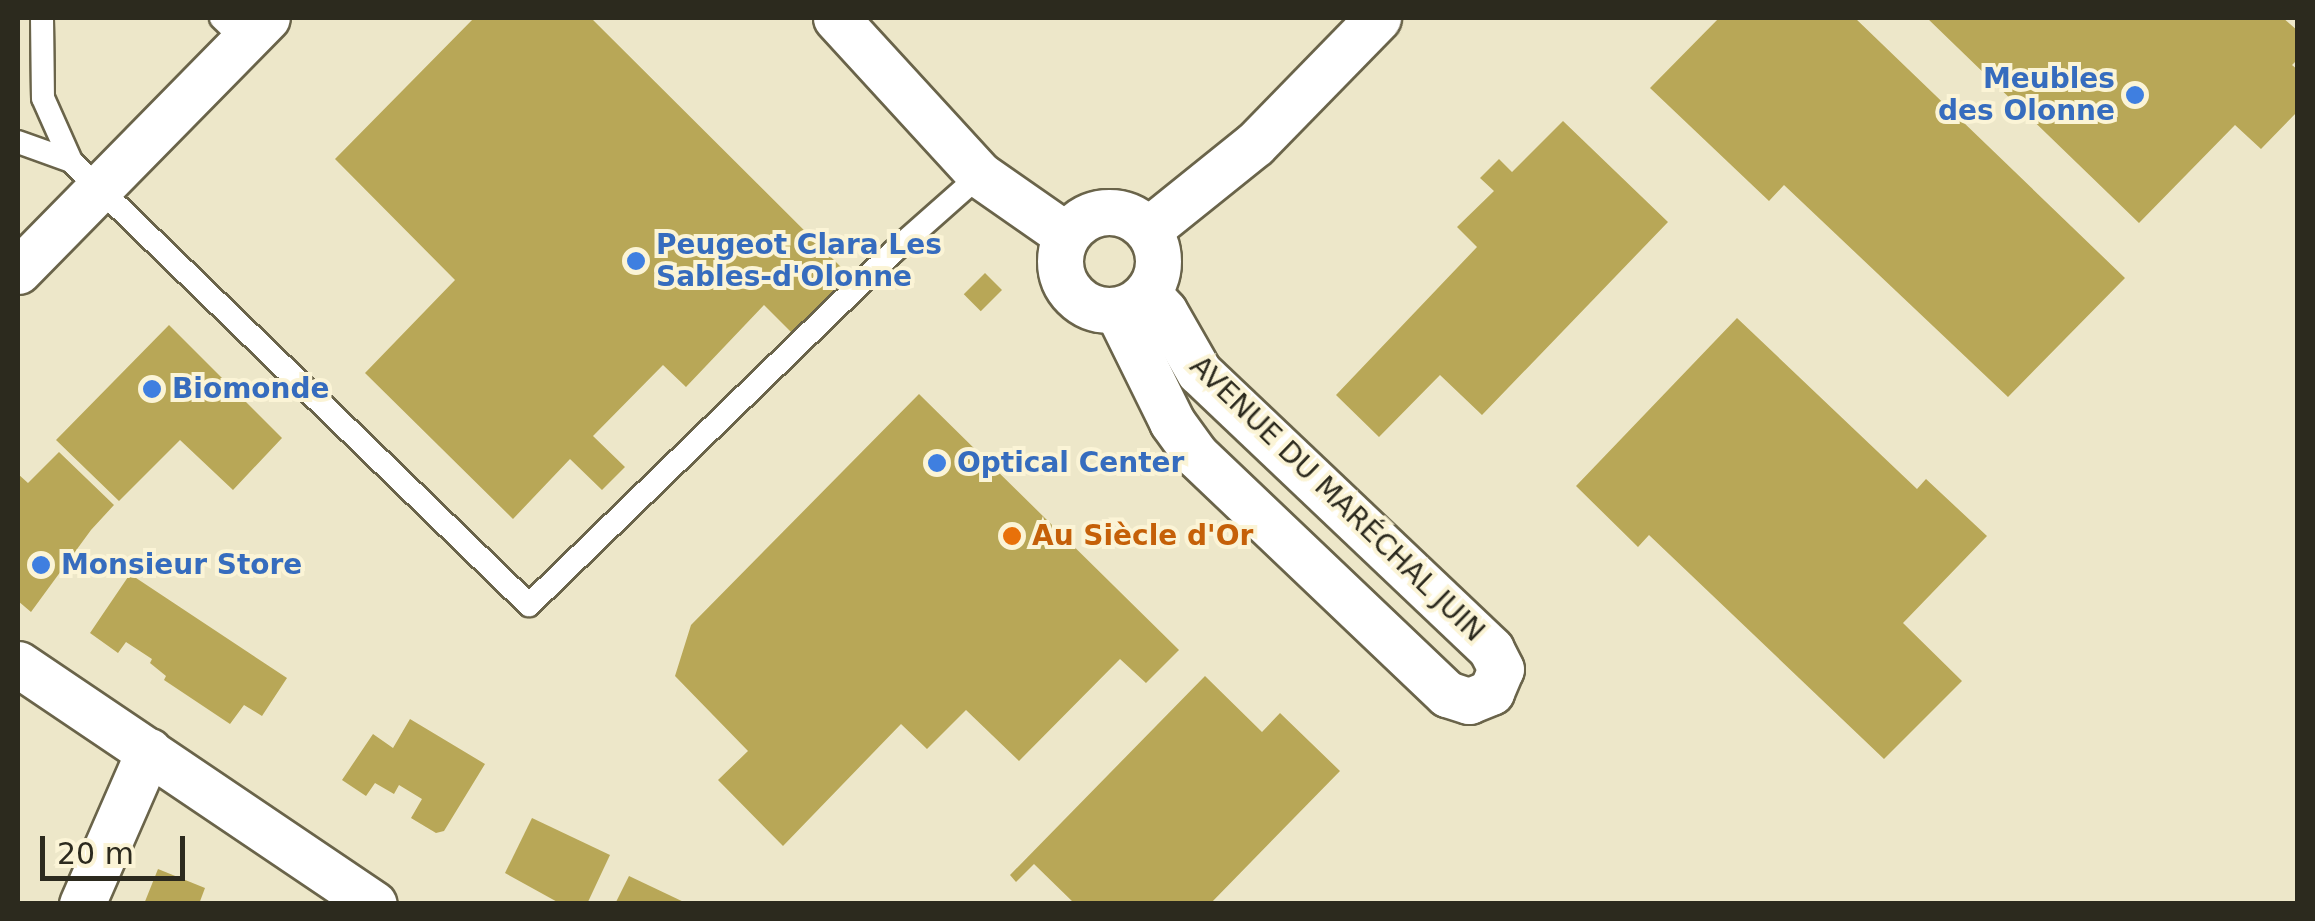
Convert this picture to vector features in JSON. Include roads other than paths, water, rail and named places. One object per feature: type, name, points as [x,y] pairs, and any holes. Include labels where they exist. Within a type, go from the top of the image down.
[{"type":"street","points":[[836,18],[980,175],[1066,235]]},
{"type":"street","points":[[1148,230],[1255,144],[1378,18]]},
{"type":"street","points":[[21,259],[86,174],[244,25]]},
{"type":"street","points":[[1105,211],[1121,212],[1148,230],[1158,268],[1132,301],[1089,306],[1068,289],[1060,262],[1066,235],[1076,223],[1105,211]]},
{"type":"street","name":"AVENUE DU MARÉCHAL JUIN","points":[[1132,301],[1164,311],[1199,372],[1491,649],[1502,669],[1491,692],[1469,701],[1446,694],[1196,455],[1172,422],[1132,301]]},
{"type":"street","points":[[18,664],[374,904]]},
{"type":"street","points":[[82,904],[148,751]]},
{"type":"lane","points":[[42,18],[43,98],[86,174],[530,605],[893,252],[980,175]]},
{"type":"lane","points":[[18,142],[86,174]]},
{"type":"place","name":"Meubles des Olonne","points":[[2135,95]]},
{"type":"place","name":"Peugeot Clara Les Sables-d'Olonne","points":[[636,261]]},
{"type":"place","name":"Biomonde","points":[[152,389]]},
{"type":"place","name":"Optical Center","points":[[937,463]]},
{"type":"place","name":"Au Siècle d'Or","points":[[1012,536]]},
{"type":"place","name":"Monsieur Store","points":[[41,565]]}]
